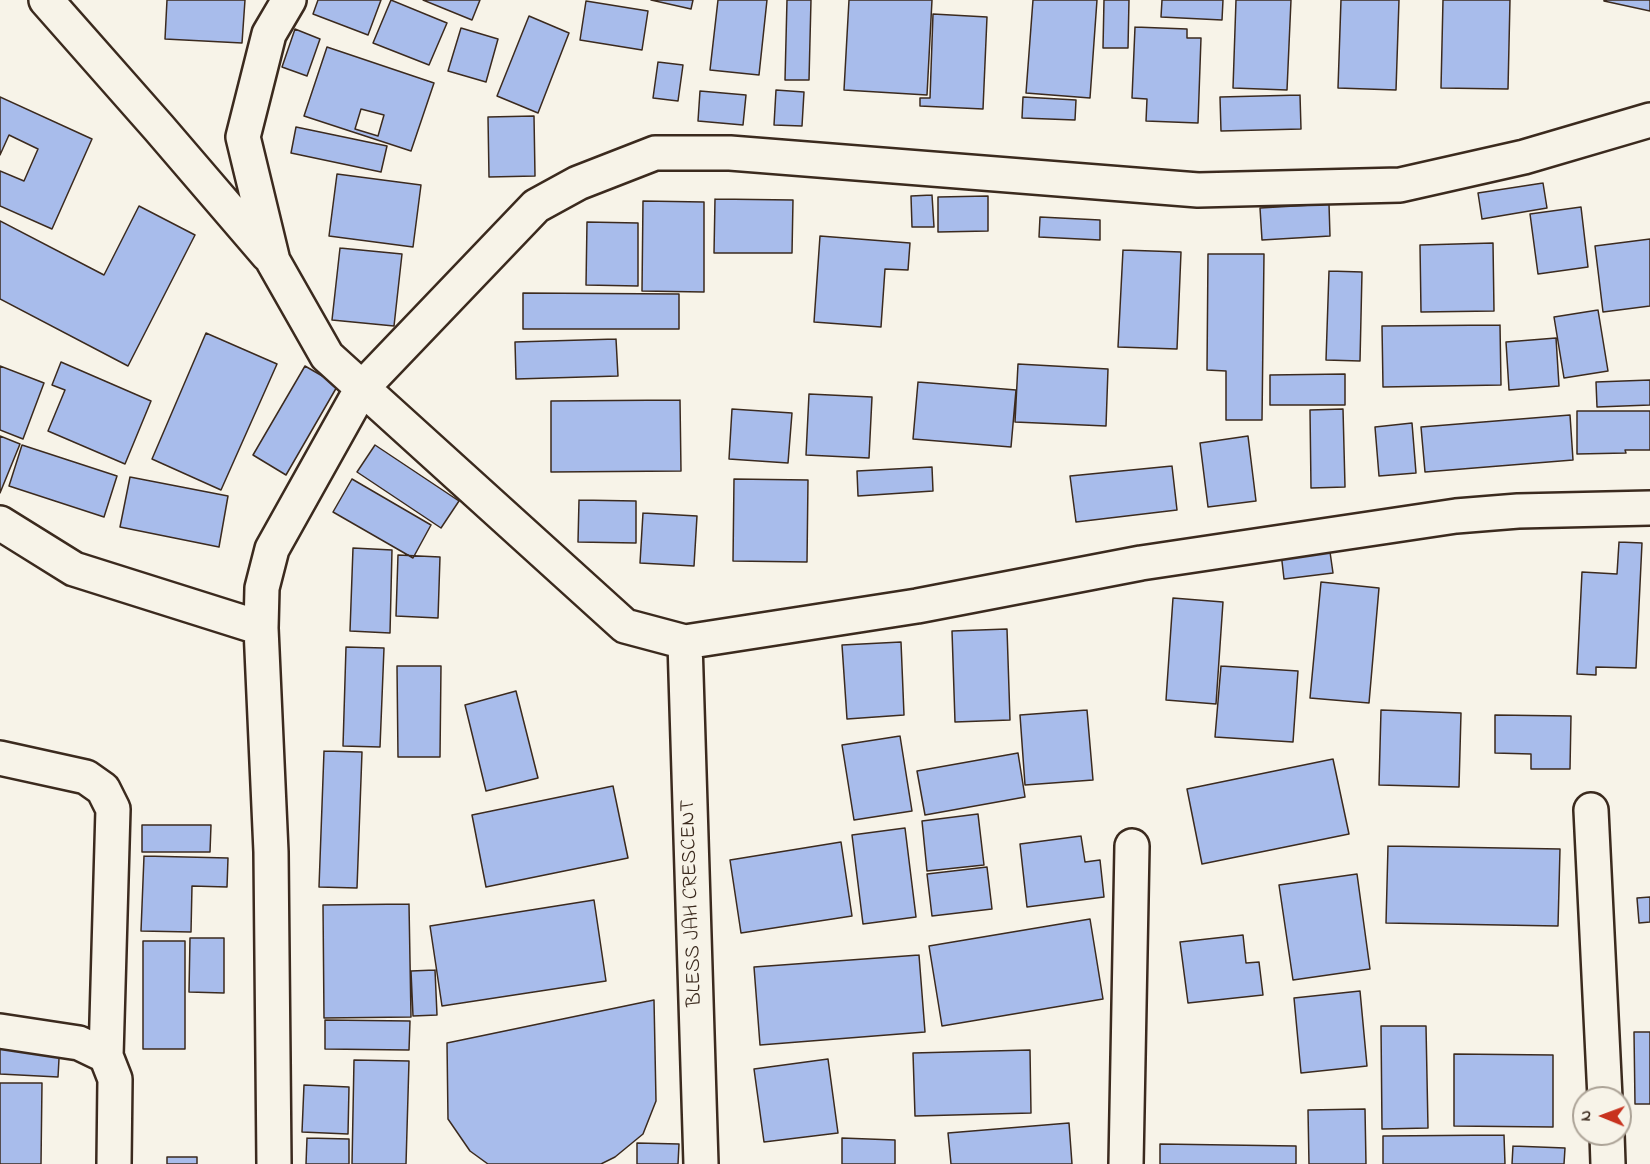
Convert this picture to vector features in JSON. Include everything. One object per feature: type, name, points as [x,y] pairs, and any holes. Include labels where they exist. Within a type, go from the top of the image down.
[{"type":"street","points":[[46,0],[273,261],[327,356],[625,626],[685,642],[917,606],[1141,563],[1456,516],[1518,511],[1650,508]]},
{"type":"street","points":[[273,261],[243,137],[269,34],[289,0]]},
{"type":"street","points":[[274,1164],[271,852],[261,628],[262,588],[272,549],[362,388],[536,206],[578,183],[655,153],[730,153],[1198,190],[1400,185],[1524,157],[1650,120]]},
{"type":"street","points":[[0,523],[74,569],[261,628]]},
{"type":"street","name":"BLESS JAH CRESCENT","points":[[685,642],[701,1164]]},
{"type":"street","points":[[0,758],[86,777],[103,789],[113,809],[106,1056],[115,1079],[114,1164]]},
{"type":"street","points":[[1591,810],[1604,1086]]},
{"type":"street","points":[[1126,1164],[1132,846]]},
{"type":"street","points":[[0,1031],[79,1043],[106,1056]]},
{"type":"street","points":[[1607,1146],[1608,1164]]},
{"type":"building","points":[[167,0],[245,0],[242,43],[165,39]]},
{"type":"building","points":[[318,0],[381,0],[368,35],[313,14]]},
{"type":"building","points":[[391,0],[447,23],[429,65],[373,43]]},
{"type":"building","points":[[423,0],[480,0],[472,20]]},
{"type":"building","points":[[651,0],[693,0],[691,9]]},
{"type":"building","points":[[718,0],[767,0],[759,75],[710,70]]},
{"type":"building","points":[[787,0],[811,0],[809,80],[785,80]]},
{"type":"building","points":[[849,0],[932,0],[927,95],[844,90]]},
{"type":"building","points":[[1033,0],[1097,0],[1090,98],[1026,93]]},
{"type":"building","points":[[1104,0],[1129,0],[1128,48],[1103,48]]},
{"type":"building","points":[[1162,0],[1223,0],[1222,20],[1161,17]]},
{"type":"building","points":[[1236,0],[1291,0],[1287,90],[1233,88]]},
{"type":"building","points":[[1341,0],[1399,0],[1396,90],[1338,88]]},
{"type":"building","points":[[1443,0],[1510,0],[1508,89],[1441,88]]},
{"type":"building","points":[[1650,0],[1650,11],[1604,1]]},
{"type":"building","points":[[586,1],[648,11],[642,50],[580,40]]},
{"type":"building","points":[[933,14],[987,17],[983,109],[920,106],[920,98],[930,98]]},
{"type":"building","points":[[529,16],[569,33],[538,113],[497,96]]},
{"type":"building","points":[[1135,27],[1187,29],[1187,38],[1201,38],[1198,123],[1146,121],[1147,99],[1132,98]]},
{"type":"building","points":[[461,28],[498,39],[486,82],[448,71]]},
{"type":"building","points":[[295,29],[320,39],[307,76],[282,67]]},
{"type":"building","points":[[327,47],[434,83],[411,151],[304,116]],"holes":[[[361,109],[384,115],[378,136],[355,129]]]},
{"type":"building","points":[[658,62],[683,65],[678,101],[653,98]]},
{"type":"building","points":[[776,90],[804,92],[802,126],[774,125]]},
{"type":"building","points":[[700,91],[746,95],[743,125],[698,121]]},
{"type":"building","points":[[1300,95],[1301,129],[1221,131],[1220,97]]},
{"type":"building","points":[[0,97],[92,139],[52,229],[0,206],[0,171],[24,181],[38,149],[9,135],[0,155]]},
{"type":"building","points":[[1023,97],[1076,100],[1075,120],[1022,118]]},
{"type":"building","points":[[534,116],[535,176],[489,177],[488,117]]},
{"type":"building","points":[[296,127],[387,146],[381,172],[291,153]]},
{"type":"building","points":[[337,174],[421,185],[413,247],[329,236]]},
{"type":"building","points":[[1543,183],[1547,208],[1482,219],[1478,193]]},
{"type":"building","points":[[932,195],[934,227],[912,227],[911,196]]},
{"type":"building","points":[[988,196],[988,231],[938,232],[938,197]]},
{"type":"building","points":[[715,199],[793,200],[792,253],[714,253]]},
{"type":"building","points":[[643,201],[704,202],[704,292],[642,291]]},
{"type":"building","points":[[1329,204],[1330,236],[1262,240],[1260,208]]},
{"type":"building","points":[[139,206],[195,235],[128,366],[0,299],[0,221],[104,275]]},
{"type":"building","points":[[1581,207],[1588,267],[1538,274],[1530,214]]},
{"type":"building","points":[[1040,217],[1100,220],[1100,240],[1039,237]]},
{"type":"building","points":[[587,222],[638,223],[638,286],[586,285]]},
{"type":"building","points":[[820,236],[910,243],[908,270],[885,269],[881,327],[814,322]]},
{"type":"building","points":[[1650,239],[1650,306],[1603,312],[1595,246]]},
{"type":"building","points":[[1493,243],[1494,311],[1421,312],[1420,245]]},
{"type":"building","points":[[340,248],[402,254],[394,326],[332,320]]},
{"type":"building","points":[[1123,250],[1181,252],[1177,349],[1118,347]]},
{"type":"building","points":[[1208,254],[1264,254],[1262,420],[1226,420],[1226,371],[1207,370]]},
{"type":"building","points":[[1329,271],[1362,272],[1360,361],[1326,360]]},
{"type":"building","points":[[523,293],[679,294],[679,329],[523,329]]},
{"type":"building","points":[[1598,310],[1608,371],[1564,378],[1554,317]]},
{"type":"building","points":[[1500,325],[1501,385],[1383,387],[1382,326]]},
{"type":"building","points":[[206,333],[277,364],[221,490],[152,459]]},
{"type":"building","points":[[1556,338],[1559,386],[1509,390],[1506,342]]},
{"type":"building","points":[[616,339],[618,376],[516,379],[515,342]]},
{"type":"building","points":[[61,362],[151,401],[125,464],[48,431],[65,390],[52,385]]},
{"type":"building","points":[[1018,364],[1108,369],[1106,426],[1015,422]]},
{"type":"building","points":[[0,366],[44,383],[23,439],[0,430]]},
{"type":"building","points":[[305,366],[338,385],[286,475],[253,455]]},
{"type":"building","points":[[1345,374],[1345,405],[1270,405],[1270,375]]},
{"type":"building","points":[[1650,380],[1650,405],[1597,407],[1596,382]]},
{"type":"building","points":[[918,382],[1016,390],[1011,447],[913,439]]},
{"type":"building","points":[[809,394],[872,397],[869,458],[806,455]]},
{"type":"building","points":[[680,400],[681,471],[551,472],[551,401]]},
{"type":"building","points":[[732,409],[792,413],[788,463],[729,459]]},
{"type":"building","points":[[1343,409],[1345,487],[1311,488],[1310,410]]},
{"type":"building","points":[[1577,411],[1650,411],[1650,450],[1577,454]]},
{"type":"building","points":[[1570,415],[1573,460],[1425,472],[1421,427]]},
{"type":"building","points":[[1412,423],[1416,473],[1379,476],[1375,427]]},
{"type":"building","points":[[0,436],[20,444],[0,493]]},
{"type":"building","points":[[1248,436],[1256,501],[1208,507],[1200,443]]},
{"type":"building","points":[[22,445],[117,476],[104,517],[9,486]]},
{"type":"building","points":[[375,445],[459,501],[441,528],[357,472]]},
{"type":"building","points":[[1172,466],[1177,510],[1076,522],[1070,476]]},
{"type":"building","points":[[932,467],[933,491],[858,496],[857,471]]},
{"type":"building","points":[[130,477],[228,496],[219,547],[120,527]]},
{"type":"building","points":[[352,479],[431,525],[413,558],[333,512]]},
{"type":"building","points":[[734,479],[808,480],[807,562],[733,561]]},
{"type":"building","points":[[579,500],[636,501],[636,543],[578,542]]},
{"type":"building","points":[[643,513],[697,516],[694,566],[640,563]]},
{"type":"building","points":[[1328,538],[1333,573],[1284,579],[1280,544]]},
{"type":"building","points":[[1619,542],[1642,543],[1636,668],[1596,667],[1596,675],[1577,674],[1582,572],[1617,574]]},
{"type":"building","points":[[353,548],[392,550],[390,633],[350,631]]},
{"type":"building","points":[[398,555],[440,557],[438,618],[396,616]]},
{"type":"building","points":[[1321,582],[1379,588],[1369,703],[1310,698]]},
{"type":"building","points":[[1173,598],[1223,602],[1216,704],[1166,700]]},
{"type":"building","points":[[1007,629],[1010,720],[955,722],[952,631]]},
{"type":"building","points":[[901,642],[904,715],[847,719],[842,645]]},
{"type":"building","points":[[346,647],[384,648],[380,747],[343,746]]},
{"type":"building","points":[[397,666],[441,666],[440,757],[398,757]]},
{"type":"building","points":[[1221,666],[1298,671],[1293,742],[1215,737]]},
{"type":"building","points":[[516,691],[538,778],[486,791],[465,705]]},
{"type":"building","points":[[1087,710],[1093,780],[1025,785],[1020,715]]},
{"type":"building","points":[[1381,710],[1461,713],[1459,787],[1379,785]]},
{"type":"building","points":[[1495,715],[1571,716],[1570,769],[1531,769],[1531,754],[1495,753]]},
{"type":"building","points":[[900,736],[912,811],[854,820],[842,745]]},
{"type":"building","points":[[324,751],[362,752],[357,888],[319,887]]},
{"type":"building","points":[[1018,753],[1025,797],[925,815],[917,771]]},
{"type":"building","points":[[1333,759],[1349,834],[1202,864],[1187,789]]},
{"type":"building","points":[[613,786],[628,858],[486,887],[472,815]]},
{"type":"building","points":[[978,814],[984,865],[927,871],[922,821]]},
{"type":"building","points":[[142,825],[211,825],[210,852],[142,852]]},
{"type":"building","points":[[905,828],[916,917],[863,924],[852,835]]},
{"type":"building","points":[[1081,836],[1085,862],[1100,860],[1104,897],[1027,907],[1020,844]]},
{"type":"building","points":[[841,842],[852,916],[741,933],[730,860]]},
{"type":"building","points":[[1388,846],[1560,849],[1558,926],[1386,923]]},
{"type":"building","points":[[144,856],[228,858],[227,887],[192,886],[191,932],[141,931]]},
{"type":"building","points":[[987,867],[992,909],[932,916],[927,874]]},
{"type":"building","points":[[1357,874],[1370,969],[1293,980],[1279,885]]},
{"type":"building","points":[[1650,897],[1650,922],[1639,923],[1637,898]]},
{"type":"building","points":[[594,900],[606,981],[442,1006],[430,926]]},
{"type":"building","points":[[409,904],[411,1017],[324,1018],[323,905]]},
{"type":"building","points":[[1090,919],[1103,999],[942,1026],[929,946]]},
{"type":"building","points":[[1243,935],[1246,963],[1259,962],[1263,995],[1188,1003],[1180,942]]},
{"type":"building","points":[[190,938],[224,938],[224,993],[189,992]]},
{"type":"building","points":[[143,941],[185,941],[185,1049],[143,1049]]},
{"type":"building","points":[[919,955],[925,1032],[760,1045],[754,967]]},
{"type":"building","points":[[435,970],[437,1015],[413,1016],[411,971]]},
{"type":"building","points":[[1360,991],[1367,1066],[1301,1073],[1294,998]]},
{"type":"building","points":[[654,1000],[656,1101],[643,1134],[615,1157],[601,1164],[488,1164],[470,1151],[448,1119],[447,1043]]},
{"type":"building","points":[[325,1020],[410,1021],[409,1050],[325,1049]]},
{"type":"building","points":[[1381,1026],[1426,1026],[1428,1128],[1382,1129]]},
{"type":"building","points":[[1634,1032],[1650,1032],[1650,1104],[1635,1104]]},
{"type":"building","points":[[0,1039],[60,1041],[58,1077],[0,1074]]},
{"type":"building","points":[[1030,1050],[1031,1113],[915,1116],[913,1053]]},
{"type":"building","points":[[1454,1054],[1553,1055],[1553,1127],[1454,1126]]},
{"type":"building","points":[[828,1059],[838,1133],[764,1142],[754,1069]]},
{"type":"building","points":[[354,1060],[409,1061],[406,1164],[352,1164]]},
{"type":"building","points":[[0,1083],[42,1083],[41,1164],[0,1164]]},
{"type":"building","points":[[304,1085],[349,1087],[348,1134],[302,1132]]},
{"type":"building","points":[[1365,1109],[1366,1164],[1309,1164],[1308,1110]]},
{"type":"building","points":[[1069,1123],[1072,1164],[951,1164],[948,1133]]},
{"type":"building","points":[[1504,1135],[1505,1164],[1383,1164],[1383,1136]]},
{"type":"building","points":[[307,1138],[349,1139],[349,1164],[306,1164]]},
{"type":"building","points":[[842,1138],[895,1140],[895,1164],[842,1164]]},
{"type":"building","points":[[637,1143],[679,1144],[678,1164],[637,1164]]},
{"type":"building","points":[[1160,1144],[1296,1146],[1296,1164],[1160,1164]]},
{"type":"building","points":[[1513,1146],[1565,1148],[1564,1164],[1512,1164]]},
{"type":"building","points":[[167,1157],[197,1157],[197,1164],[167,1164]]}]
